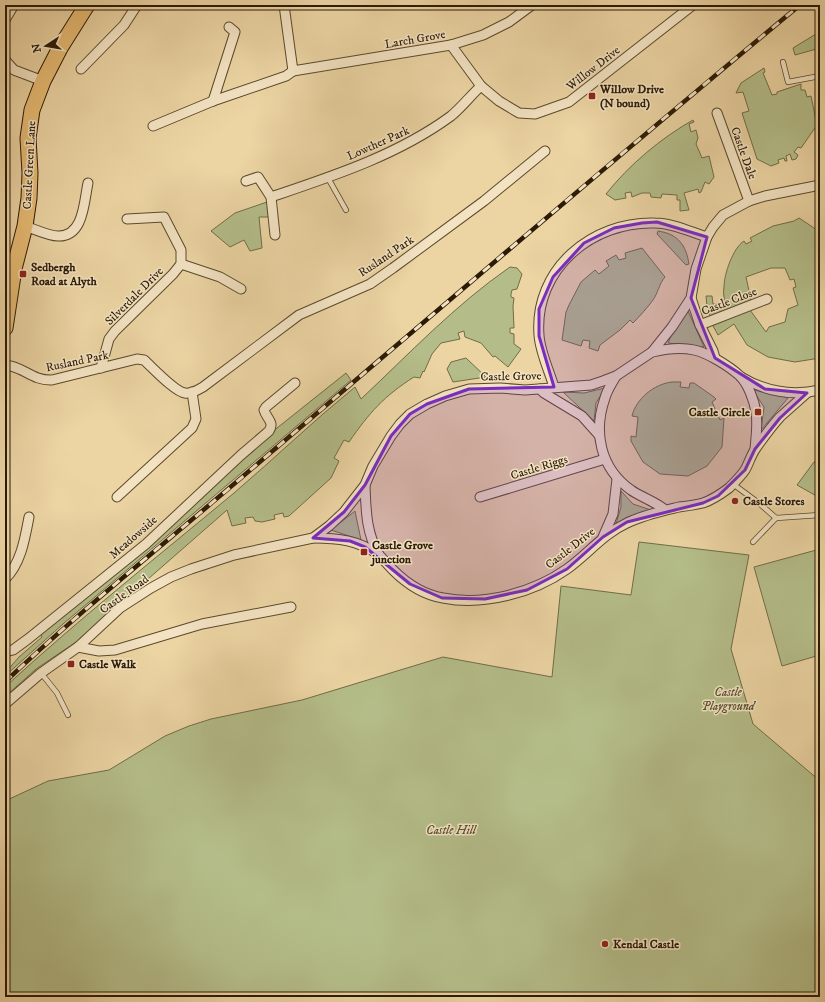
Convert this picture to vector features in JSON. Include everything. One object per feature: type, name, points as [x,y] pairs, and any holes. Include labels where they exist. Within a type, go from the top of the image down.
[{"type":"highway","name":"Castle Green Lane","points":[[6,318],[14,269],[25,226],[29,198],[30,173],[28,138],[32,110],[43,81],[60,48],[87,5]]},
{"type":"street","points":[[5,20],[14,5]]},
{"type":"street","points":[[82,69],[124,25],[137,5]]},
{"type":"street","points":[[284,5],[293,71]]},
{"type":"street","name":"Larch Grove","points":[[153,126],[213,101],[286,76],[293,71],[451,45],[483,35],[510,22],[532,5]]},
{"type":"street","name":"Willow Drive","points":[[451,45],[481,86],[499,101],[519,113],[536,114],[569,102],[693,5]]},
{"type":"street","points":[[213,101],[235,32],[229,28]]},
{"type":"street","points":[[5,60],[14,70],[43,81]]},
{"type":"street","name":"Lowther Park","points":[[271,197],[328,178],[416,139],[452,115],[481,86]]},
{"type":"street","name":"Castle Dale","points":[[717,113],[749,202]]},
{"type":"street","name":"Rusland Park","points":[[5,365],[12,365],[38,379],[45,381],[137,360],[144,360],[178,391],[186,393],[192,392],[203,387],[299,315],[370,284],[484,201],[545,152]]},
{"type":"street","points":[[246,182],[258,177],[271,197],[274,235]]},
{"type":"street","points":[[25,226],[56,236],[67,235],[74,231],[80,221],[88,183]]},
{"type":"street","name":"Castle Grove","points":[[280,545],[313,538],[344,512],[365,485],[373,466],[400,424],[410,414],[427,404],[445,396],[469,389],[500,388],[525,390],[591,385],[603,382],[616,376],[652,352],[672,327],[691,298],[696,269],[707,237],[723,215],[765,196],[820,185]]},
{"type":"street","name":"Silverdale Drive","points":[[101,368],[109,339],[115,331],[173,274],[181,264],[181,250],[164,217],[127,218]]},
{"type":"street","points":[[554,387],[538,336],[539,309],[543,294],[552,277],[564,261],[584,243],[597,234],[614,228],[642,223],[657,222],[707,237]]},
{"type":"street","name":"Silverdale Drive","points":[[181,264],[220,277],[241,289]]},
{"type":"street","name":"Castle Grove","points":[[691,298],[700,325]]},
{"type":"street","name":"Castle Close","points":[[700,325],[767,299]]},
{"type":"street","points":[[700,325],[715,358]]},
{"type":"street","points":[[652,352],[668,350],[695,350],[715,358],[740,376],[752,399],[756,412],[757,432],[755,449]]},
{"type":"street","points":[[616,376],[605,396],[600,416],[599,435],[605,460],[617,479],[640,496],[665,510]]},
{"type":"street","name":"Castle Drive","points":[[740,376],[765,389],[785,393],[807,393],[820,390]]},
{"type":"street","name":"Meadowside","points":[[5,652],[13,650],[28,639],[146,544],[241,455],[270,431],[272,424],[264,410],[295,383]]},
{"type":"street","points":[[540,389],[544,393],[582,416],[599,435]]},
{"type":"street","points":[[117,497],[192,428],[196,419],[192,392]]},
{"type":"street","name":"Castle Drive","points":[[313,538],[331,538],[350,541],[365,547],[379,555],[406,581],[426,593],[442,598],[458,600],[485,599],[527,590],[548,581],[567,569],[603,537],[628,522],[665,510],[703,503],[718,496],[745,470],[755,449],[780,418],[807,393]]},
{"type":"street","name":"Castle Riggs","points":[[480,497],[605,460]]},
{"type":"street","points":[[603,537],[613,514],[617,479]]},
{"type":"street","name":"Castle Grove","points":[[365,485],[365,509],[368,531],[379,555]]},
{"type":"street","points":[[5,579],[10,574],[19,557],[30,517]]},
{"type":"street","name":"Castle Road","points":[[5,704],[41,672],[78,647],[120,608],[151,588],[191,568],[234,555],[280,545]]},
{"type":"street","points":[[78,647],[100,651],[115,650],[202,624],[291,607]]},
{"type":"lane","points":[[783,62],[788,82],[820,76]]},
{"type":"lane","points":[[328,178],[346,210]]},
{"type":"lane","points":[[732,484],[760,504],[776,518]]},
{"type":"lane","points":[[753,542],[776,518],[820,515]]},
{"type":"lane","points":[[41,672],[57,693],[68,715]]},
{"type":"highlighted area","points":[[657,222],[707,237],[691,298],[715,358],[765,389],[807,393],[780,418],[755,449],[745,470],[718,496],[703,503],[627,522],[603,537],[567,569],[527,590],[485,599],[442,598],[410,584],[365,547],[350,541],[313,538],[344,512],[365,485],[391,436],[410,414],[427,404],[469,389],[554,387],[539,336],[539,309],[553,277],[584,243],[614,228]]},
{"type":"green space","points":[[816,34],[820,48],[795,55],[793,48]]},
{"type":"green space","points":[[764,68],[765,72],[763,73],[772,95],[801,84],[801,90],[805,90],[807,97],[811,96],[817,125],[801,148],[798,147],[794,152],[798,155],[796,159],[792,160],[790,154],[786,156],[787,161],[785,161],[784,158],[778,160],[779,163],[771,166],[757,159],[742,113],[749,111],[743,92],[736,93],[741,83]]},
{"type":"green space","points":[[693,120],[694,122],[689,124],[691,132],[696,130],[698,138],[696,144],[702,158],[709,156],[714,177],[709,184],[705,182],[701,192],[699,193],[698,189],[684,193],[689,210],[680,211],[680,200],[677,200],[677,195],[662,194],[661,198],[651,197],[650,193],[642,193],[632,197],[631,192],[625,193],[626,198],[615,200],[606,194],[615,183],[646,153],[669,135]]},
{"type":"green space","points":[[267,202],[269,217],[259,217],[262,248],[250,251],[244,240],[230,247],[211,231],[235,213]]},
{"type":"green space","points":[[799,218],[820,232],[820,358],[795,362],[768,357],[747,345],[734,324],[718,335],[712,324],[750,310],[766,332],[769,327],[785,322],[788,309],[798,305],[793,288],[796,287],[794,279],[790,280],[785,268],[771,268],[746,277],[751,300],[710,316],[706,296],[712,296],[713,304],[725,303],[724,282],[727,269],[736,249],[740,244],[744,241],[746,244],[752,241],[750,238],[773,226],[794,221]]},
{"type":"green space","points":[[658,231],[671,235],[680,242],[686,251],[689,264],[686,265],[657,234]]},
{"type":"green space","points":[[642,248],[665,277],[651,303],[633,323],[630,320],[620,330],[600,345],[598,351],[589,348],[590,341],[583,340],[581,346],[562,340],[566,312],[581,282],[595,270],[599,274],[609,266],[606,261],[616,255],[619,260],[626,258],[625,253]]},
{"type":"green space","points":[[510,267],[517,268],[522,274],[517,289],[512,290],[511,294],[511,297],[514,298],[514,328],[510,328],[510,333],[514,334],[514,344],[521,349],[508,367],[495,356],[493,357],[481,343],[465,337],[464,331],[458,333],[460,339],[441,343],[432,354],[420,378],[414,377],[394,391],[370,414],[349,442],[344,440],[334,458],[339,461],[331,478],[289,516],[284,517],[283,513],[274,515],[275,519],[262,522],[255,521],[253,517],[245,518],[246,523],[232,526],[227,510],[76,642],[36,669],[7,695],[5,693],[5,687],[61,637],[234,493],[339,400],[355,387],[361,399],[470,297]]},
{"type":"green space","points":[[688,311],[704,347],[668,343]]},
{"type":"green space","points":[[466,358],[486,377],[453,382],[447,369],[451,362]]},
{"type":"green space","points":[[346,373],[351,380],[63,624],[5,676],[5,673],[19,657],[42,637],[40,633],[272,432]]},
{"type":"green space","points":[[681,382],[680,387],[689,388],[690,383],[694,383],[716,399],[712,402],[720,420],[724,418],[722,447],[707,466],[688,476],[660,474],[643,462],[631,441],[631,436],[636,437],[638,417],[632,416],[637,404],[652,389],[665,383]]},
{"type":"green space","points":[[605,388],[596,403],[594,421],[563,392],[584,393]]},
{"type":"green space","points":[[752,389],[788,398],[761,430],[764,407]]},
{"type":"green space","points":[[820,458],[820,498],[797,485],[814,462]]},
{"type":"green space","points":[[621,491],[633,504],[651,510],[628,517],[616,524],[621,507]]},
{"type":"green space","points":[[355,511],[361,540],[331,530]]},
{"type":"green space","name":"Castle Hill","points":[[639,542],[749,555],[731,649],[753,724],[820,781],[820,997],[5,997],[5,801],[48,781],[109,770],[165,736],[189,726],[211,719],[302,700],[443,657],[552,677],[561,586],[631,595]]},
{"type":"green space","points":[[820,549],[820,655],[782,666],[754,567]]},
{"type":"railway","points":[[5,682],[97,599],[224,493],[594,177],[800,5]]},
{"type":"place","name":"Willow Drive (N bound)","points":[[592,96]]},
{"type":"place","name":"Sedbergh Road at Alyth","points":[[23,274]]},
{"type":"place","name":"Castle Circle","points":[[758,412]]},
{"type":"place","name":"Castle Stores","points":[[735,501]]},
{"type":"place","name":"Castle Grove junction","points":[[364,552]]},
{"type":"place","name":"Castle Walk","points":[[71,664]]},
{"type":"place","name":"Kendal Castle","points":[[605,944]]},
{"type":"park label","name":"Castle Playground","points":[[728,699]]}]
